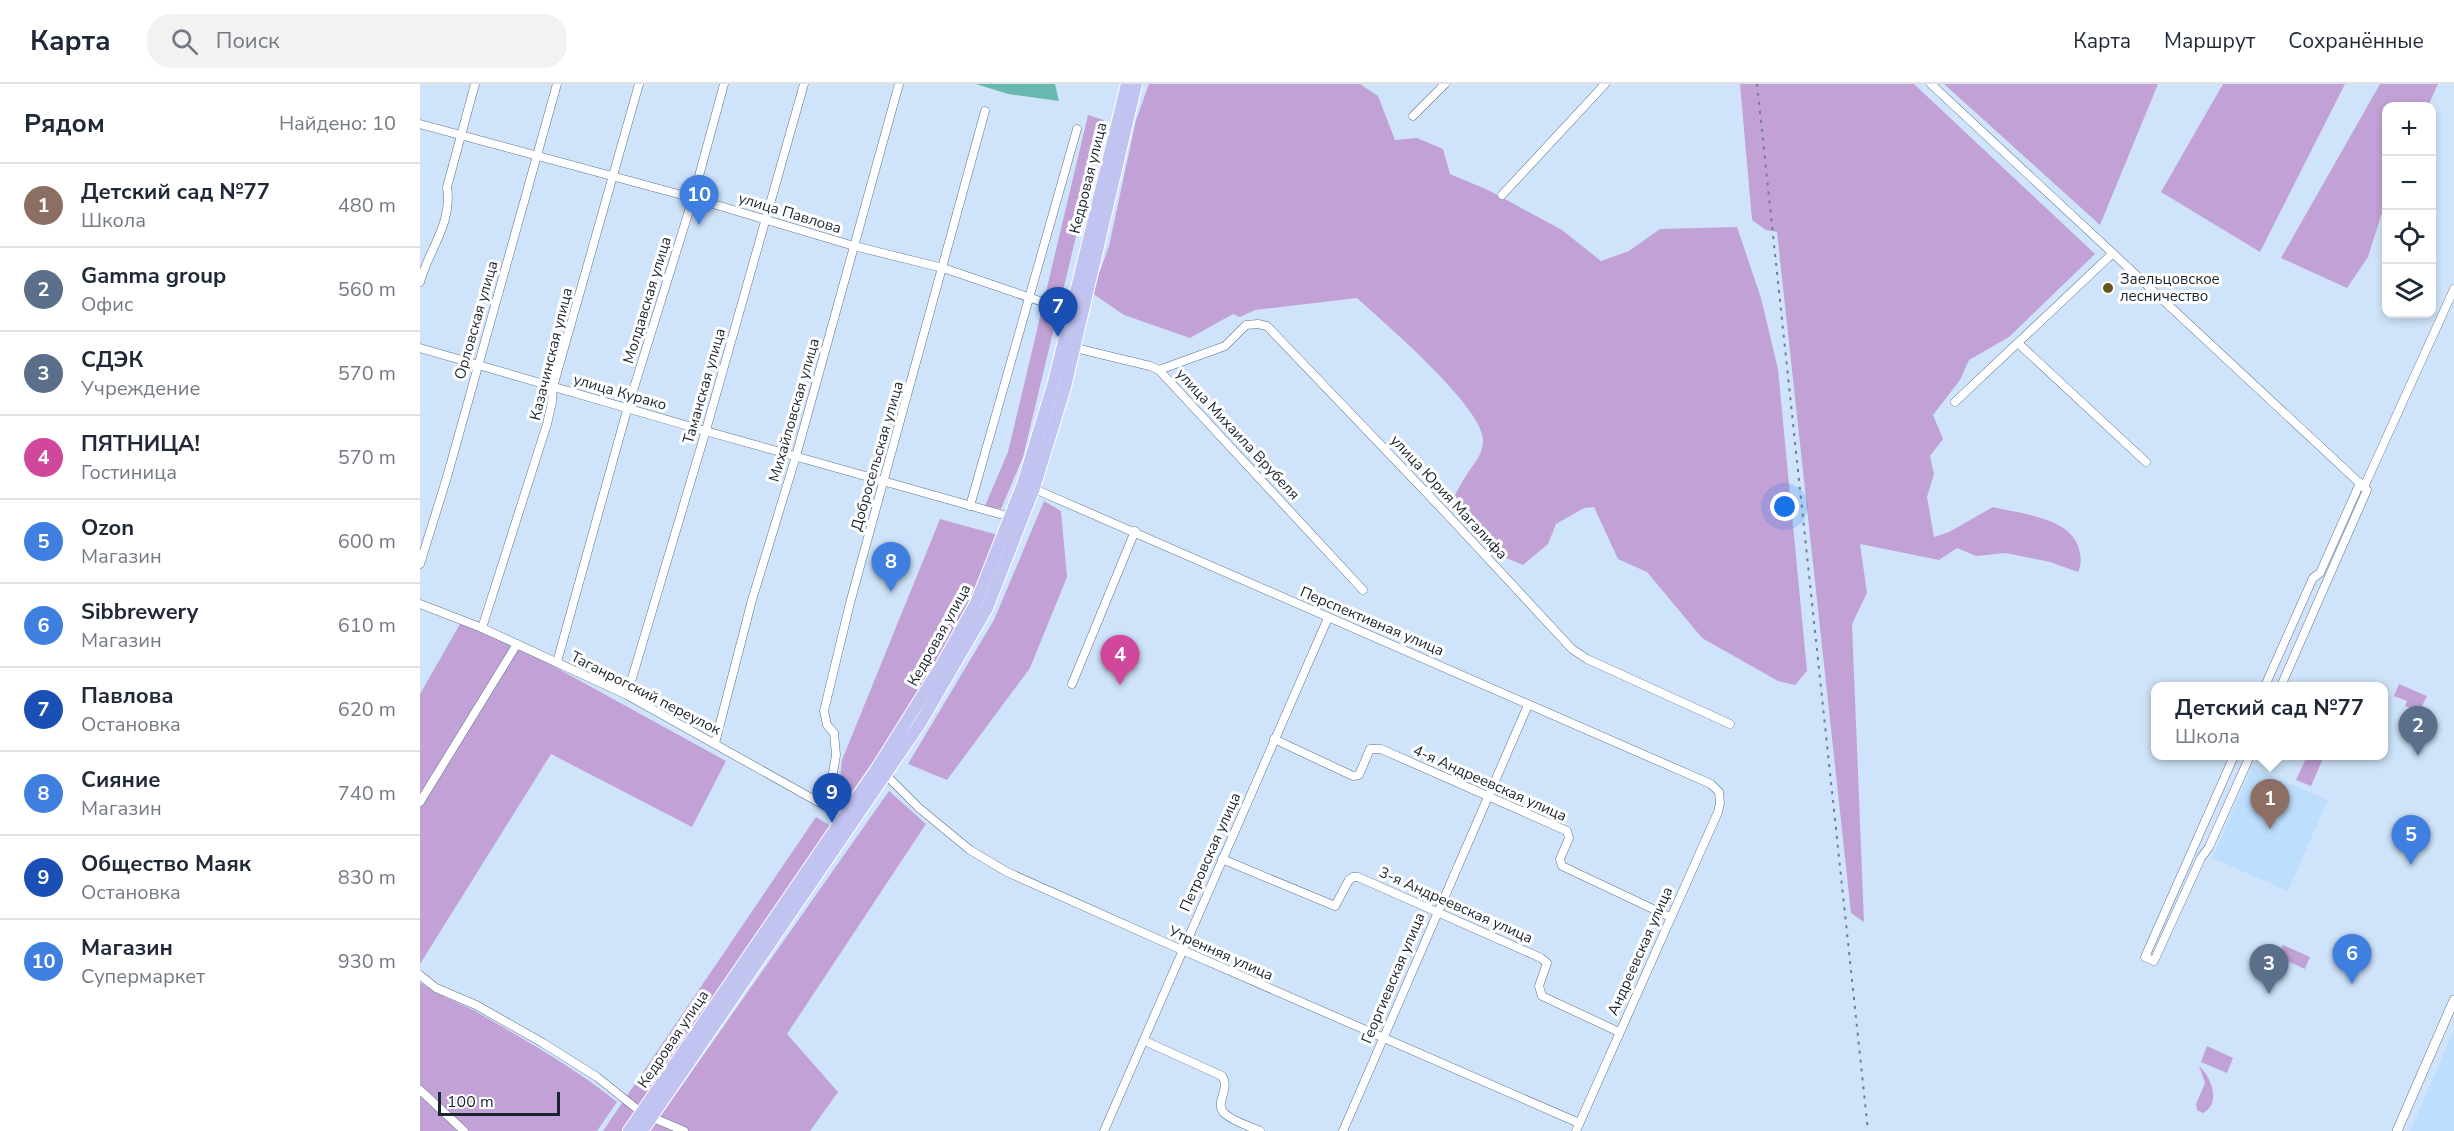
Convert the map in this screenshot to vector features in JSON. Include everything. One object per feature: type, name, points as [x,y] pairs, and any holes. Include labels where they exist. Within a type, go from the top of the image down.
[{"type":"main road","name":"Кедровая улица","points":[[1077,314],[1127,84]]},
{"type":"main road","name":"Кедровая улица","points":[[629,1131],[646,1115],[951,673],[987,608],[1028,486],[1069,346],[1136,84]]},
{"type":"main road","name":"Кедровая улица","points":[[642,1131],[646,1115]]},
{"type":"street","points":[[420,282],[445,224],[450,201],[447,187],[475,84]]},
{"type":"street","name":"Орловская улица","points":[[420,564],[447,477],[557,84]]},
{"type":"street","name":"Казачинская улица","points":[[482,628],[547,424],[553,387],[639,84]]},
{"type":"street","name":"Молдавская улица","points":[[556,663],[627,410],[693,198],[723,84]]},
{"type":"street","name":"Таманская улица","points":[[627,695],[706,430],[804,84]]},
{"type":"street","name":"Михайловская улица","points":[[715,743],[752,600],[796,456],[899,84]]},
{"type":"street","points":[[1413,116],[1445,84]]},
{"type":"street","points":[[1502,195],[1605,84]]},
{"type":"street","points":[[1931,84],[2364,487]]},
{"type":"street","name":"Добросельская улица","points":[[827,808],[836,755],[834,734],[827,725],[824,711],[850,603],[985,111]]},
{"type":"street","name":"улица Павлова","points":[[420,124],[693,198],[854,246],[943,268],[1077,314]]},
{"type":"street","name":"Кедровая улица","points":[[970,506],[1077,129]]},
{"type":"street","points":[[1955,402],[2112,254]]},
{"type":"street","points":[[2283,682],[2364,487],[2454,289]]},
{"type":"street","name":"улица Юрия Магалифа","points":[[1159,370],[1190,361],[1225,346],[1246,326],[1258,324],[1267,326],[1443,508],[1572,648],[1587,659],[1730,724]]},
{"type":"street","points":[[2019,344],[2146,462]]},
{"type":"street","name":"улица Михаила Врубеля","points":[[1069,346],[1159,370],[1363,590]]},
{"type":"street","name":"улица Курако","points":[[420,348],[627,410],[706,430],[1016,518]]},
{"type":"street","name":"Перспективная улица","points":[[1028,486],[1711,784]]},
{"type":"street","points":[[2267,682],[2313,578],[2320,573],[2364,487]]},
{"type":"street","points":[[1072,684],[1100,621],[1134,531]]},
{"type":"street","name":"Таганрогский переулок","points":[[420,604],[482,628],[627,695],[849,819]]},
{"type":"street","name":"Петровская улица","points":[[1104,1131],[1328,618]]},
{"type":"street","points":[[420,802],[517,644]]},
{"type":"street","name":"Георгиевская улица","points":[[1343,1131],[1436,912],[1528,705]]},
{"type":"street","name":"4-я Андреевская улица","points":[[1274,739],[1353,777],[1359,775],[1370,750],[1381,748],[1487,795],[1567,831],[1569,838],[1560,859],[1562,866],[1670,917]]},
{"type":"street","points":[[2232,760],[2145,957],[2154,962],[2201,858],[2210,848],[2248,760]]},
{"type":"street","name":"Утренняя улица","points":[[882,771],[928,815],[970,849],[998,866],[1182,950],[1383,1037],[1578,1127]]},
{"type":"street","name":"Андреевская улица","points":[[1578,1127],[1718,812],[1719,792],[1711,784]]},
{"type":"street","name":"3-я Андреевская улица","points":[[1222,859],[1335,906],[1349,880],[1353,877],[1436,912],[1541,958],[1547,963],[1539,986],[1542,996],[1619,1032]]},
{"type":"street","points":[[420,975],[436,988],[476,1005],[543,1043],[597,1077],[646,1115],[684,1131]]},
{"type":"street","points":[[2397,1131],[2454,999]]},
{"type":"street","points":[[1145,1041],[1222,1076],[1226,1081],[1226,1089],[1221,1110],[1226,1115],[1260,1131]]},
{"type":"street","points":[[420,1090],[464,1131]]},
{"type":"shaded area","points":[[976,84],[1055,84],[1059,101],[1008,94]]},
{"type":"shaded area","points":[[1149,84],[1360,84],[1378,96],[1395,140],[1417,138],[1443,149],[1450,174],[1488,190],[1562,230],[1601,261],[1629,251],[1660,229],[1737,227],[1761,298],[1778,369],[1807,671],[1795,685],[1778,681],[1702,638],[1647,572],[1618,559],[1594,507],[1584,508],[1556,524],[1548,544],[1523,565],[1506,558],[1451,503],[1481,451],[1483,442],[1480,427],[1451,388],[1431,367],[1357,298],[1255,310],[1240,317],[1233,314],[1190,338],[1124,315],[1092,293],[1109,246],[1136,120]]},
{"type":"shaded area","points":[[1740,84],[1914,84],[2095,254],[2009,337],[1969,360],[1960,380],[1933,415],[1943,439],[1930,456],[1934,474],[1927,497],[1934,537],[1949,532],[1993,507],[2055,523],[2074,538],[2081,558],[2078,572],[2050,562],[2006,553],[1976,556],[1957,548],[1939,560],[1860,544],[1867,593],[1852,624],[1864,922],[1851,913],[1777,232],[1766,230],[1752,220]]},
{"type":"shaded area","points":[[1944,84],[2158,84],[2100,225]]},
{"type":"shaded area","points":[[2223,84],[2345,84],[2260,252],[2161,192]]},
{"type":"shaded area","points":[[2380,84],[2438,84],[2430,102],[2382,102],[2382,213],[2368,257],[2347,288],[2281,258]]},
{"type":"shaded area","points":[[1088,115],[1104,120],[1023,457],[1001,509],[985,506],[1008,452]]},
{"type":"shaded area","points":[[1044,501],[1061,511],[1067,577],[1030,668],[947,780],[908,764],[994,620]]},
{"type":"shaded area","points":[[940,519],[998,535],[962,617],[907,714],[846,800],[838,799],[842,760]]},
{"type":"shaded area","points":[[464,617],[726,761],[692,827],[551,754],[420,964],[420,694]]},
{"type":"shaded area","points":[[2399,684],[2427,696],[2419,712],[2405,706],[2407,701],[2394,696]]},
{"type":"shaded area","points":[[2305,760],[2322,760],[2311,786],[2296,780]]},
{"type":"shaded area","points":[[2252,767],[2328,800],[2288,891],[2212,858]]},
{"type":"shaded area","points":[[889,791],[926,824],[787,1034],[838,1092],[810,1131],[650,1131]]},
{"type":"shaded area","points":[[816,817],[834,828],[626,1131],[603,1131]]},
{"type":"shaded area","points":[[2283,945],[2310,957],[2305,969],[2278,957]]},
{"type":"shaded area","points":[[420,982],[549,1054],[617,1102],[597,1131],[420,1131]]},
{"type":"shaded area","points":[[2454,1030],[2454,1131],[2410,1131]]},
{"type":"shaded area","points":[[2207,1046],[2233,1058],[2227,1073],[2201,1062]]},
{"type":"shaded area","points":[[2199,1066],[2207,1076],[2213,1090],[2212,1103],[2203,1113],[2197,1110],[2196,1104],[2205,1083]]},
{"type":"railway","points":[[1757,84],[1868,1131]]},
{"type":"place","name":"Магазин","points":[[699,225]]},
{"type":"place","name":"Заельцовское лесничество","points":[[2108,288]]},
{"type":"place","name":"Павлова","points":[[1058,337]]},
{"type":"place","name":"Сияние","points":[[891,592]]},
{"type":"place","name":"ПЯТНИЦА!","points":[[1120,685]]},
{"type":"place","name":"Gamma group","points":[[2418,756]]},
{"type":"place","name":"Общество Маяк","points":[[832,823]]},
{"type":"place","name":"Детский сад №77","points":[[2270,829]]},
{"type":"place","name":"Ozon","points":[[2411,865]]},
{"type":"place","name":"Sibbrewery","points":[[2352,984]]},
{"type":"place","name":"СДЭК","points":[[2269,994]]}]
